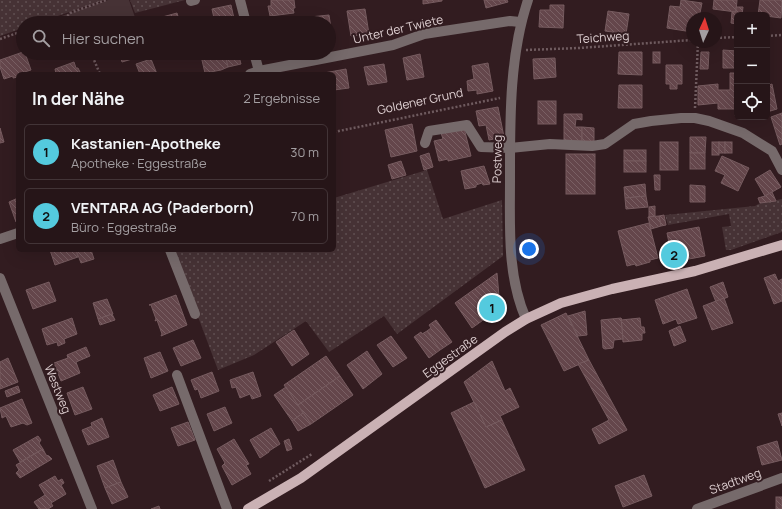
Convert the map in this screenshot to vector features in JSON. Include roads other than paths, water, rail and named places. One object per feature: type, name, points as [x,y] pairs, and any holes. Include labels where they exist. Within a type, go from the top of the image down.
[{"type":"main road","name":"Eggestraße","points":[[248,509],[301,478],[526,319],[561,303],[612,289],[695,271],[782,245]]},
{"type":"street","points":[[240,0],[244,16]]},
{"type":"street","name":"Postweg","points":[[526,319],[521,308],[515,285],[510,238],[510,148],[516,49],[520,22],[528,0]]},
{"type":"street","name":"Unter der Twiete","points":[[336,56],[393,45],[424,34],[510,21],[520,22]]},
{"type":"street","name":"Unter der Twiete","points":[[254,60],[254,72],[316,60]]},
{"type":"street","points":[[425,143],[429,131],[467,125],[481,147],[510,148],[550,144],[592,146],[605,144],[634,124],[651,121],[695,118],[709,121],[743,133],[772,150],[782,170]]},
{"type":"street","points":[[0,239],[16,234]]},
{"type":"street","points":[[171,252],[195,314]]},
{"type":"street","name":"Westweg","points":[[0,278],[92,509]]},
{"type":"street","points":[[177,375],[227,509]]},
{"type":"street","name":"Stadtweg","points":[[697,509],[782,478]]},
{"type":"place","name":"VENTARA AG (Paderborn)","points":[[674,255]]},
{"type":"place","name":"Kastanien-Apotheke","points":[[492,308]]}]
